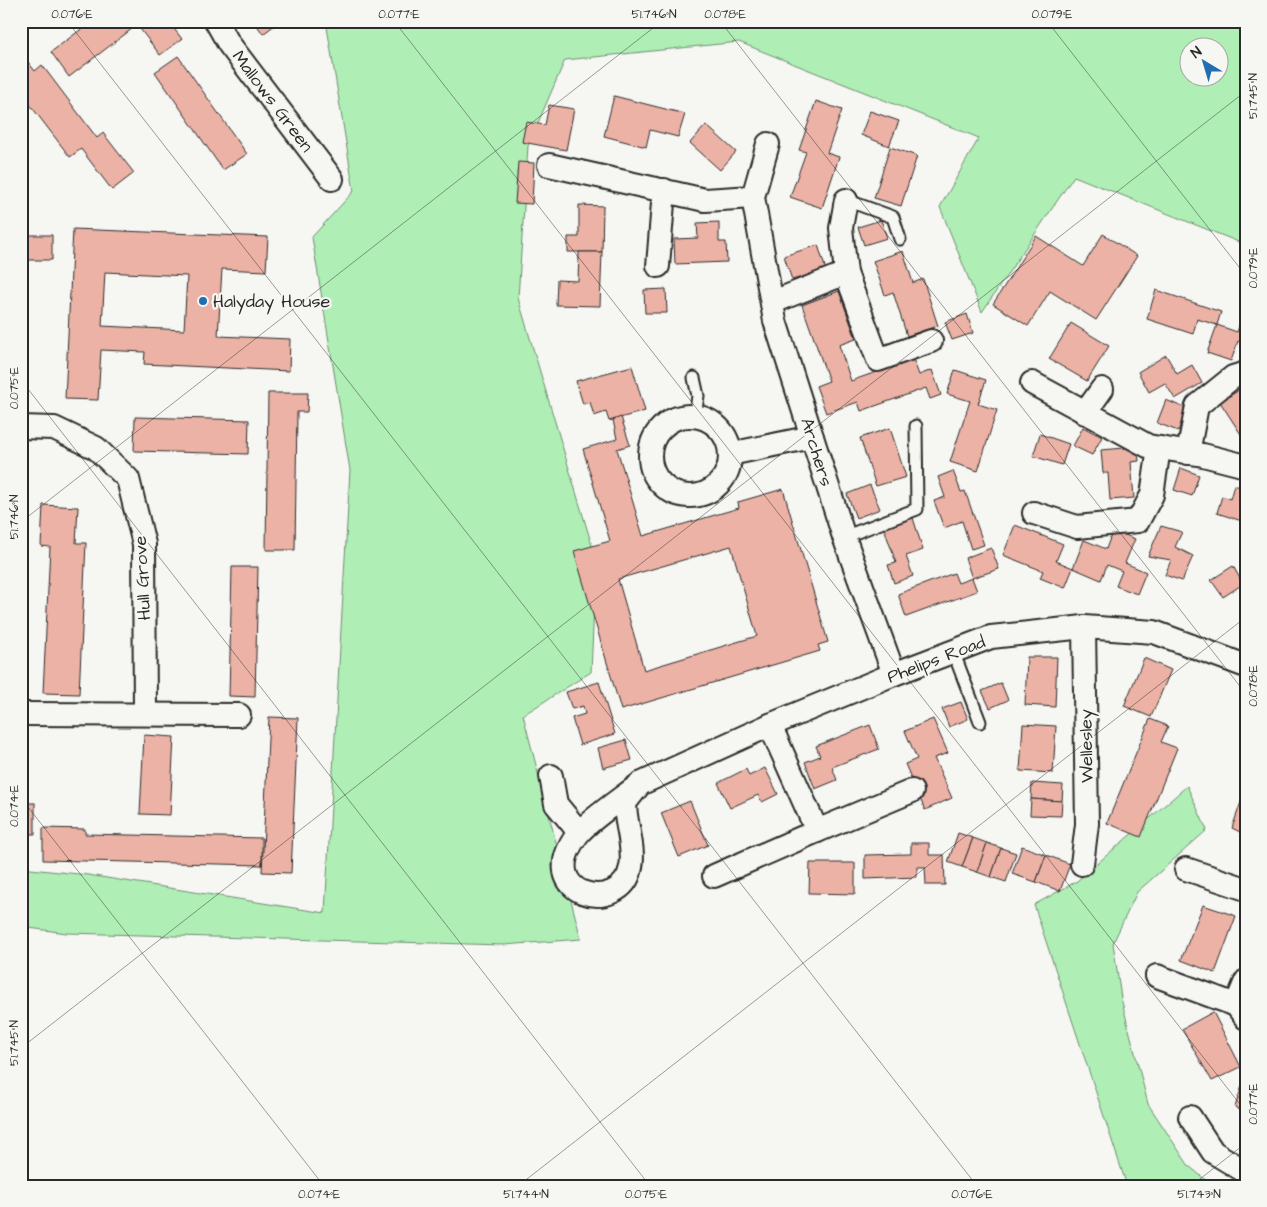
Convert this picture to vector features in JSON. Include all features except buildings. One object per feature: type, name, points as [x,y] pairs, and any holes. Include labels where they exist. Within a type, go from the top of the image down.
[{"type":"street","name":"Mallows Green","points":[[216,21],[229,44],[332,179]]},
{"type":"street","points":[[549,165],[705,200],[754,197],[768,144]]},
{"type":"street","points":[[658,266],[664,190]]},
{"type":"street","name":"Archers","points":[[754,197],[775,321],[844,537],[894,674]]},
{"type":"street","points":[[846,200],[841,228],[846,273],[878,360],[931,341]]},
{"type":"street","points":[[773,302],[846,273]]},
{"type":"street","points":[[1188,453],[1197,406],[1233,377],[1246,373]]},
{"type":"street","points":[[1032,384],[1148,446],[1246,466]]},
{"type":"street","points":[[1086,412],[1102,389]]},
{"type":"street","points":[[681,416],[695,416],[708,420],[719,428],[727,440],[730,454],[729,466],[715,488],[704,494],[691,497],[678,495],[666,490],[657,481],[651,469],[649,457],[651,443],[658,431],[668,421],[681,416]]},
{"type":"street","name":"Hull Grove","points":[[21,428],[54,428],[96,448],[128,479],[144,544],[145,713]]},
{"type":"street","points":[[730,454],[812,437]]},
{"type":"street","points":[[1034,513],[1077,527],[1138,520],[1152,495],[1159,448]]},
{"type":"street","name":"Phelips Road","points":[[640,784],[770,725],[894,674],[991,638],[1084,627],[1154,632],[1246,666]]},
{"type":"street","name":"Wellesley","points":[[1082,864],[1088,824],[1084,627]]},
{"type":"street","points":[[21,714],[145,713],[238,715]]},
{"type":"street","points":[[770,725],[817,831]]},
{"type":"street","points":[[551,776],[556,804],[579,832]]},
{"type":"street","points":[[640,784],[625,803],[631,868],[619,888],[596,896],[580,893],[568,881],[565,871],[567,851],[579,832],[640,784]]},
{"type":"street","points":[[714,876],[912,791]]},
{"type":"street","points":[[1186,869],[1246,889]]},
{"type":"street","points":[[1157,976],[1241,1011],[1246,981]]},
{"type":"street","points":[[1190,1117],[1214,1152],[1246,1172]]},
{"type":"lane","points":[[846,200],[893,217],[900,239]]},
{"type":"lane","points":[[694,378],[698,396],[695,416]]},
{"type":"lane","points":[[844,537],[917,509],[916,426]]},
{"type":"lane","points":[[953,651],[980,722]]},
{"type":"green space","points":[[326,21],[1246,21],[1246,245],[1074,176],[982,312],[940,207],[979,138],[739,42],[565,60],[528,146],[518,298],[596,559],[591,672],[523,715],[581,939],[504,945],[67,933],[21,927],[21,868],[88,875],[325,913],[350,470],[312,237],[354,191]]},
{"type":"green space","points":[[1187,786],[1207,830],[1137,892],[1113,943],[1121,998],[1148,1104],[1189,1166],[1213,1186],[1127,1186],[1034,905],[1077,881]]},
{"type":"place","name":"Halyday House","points":[[203,301]]}]
